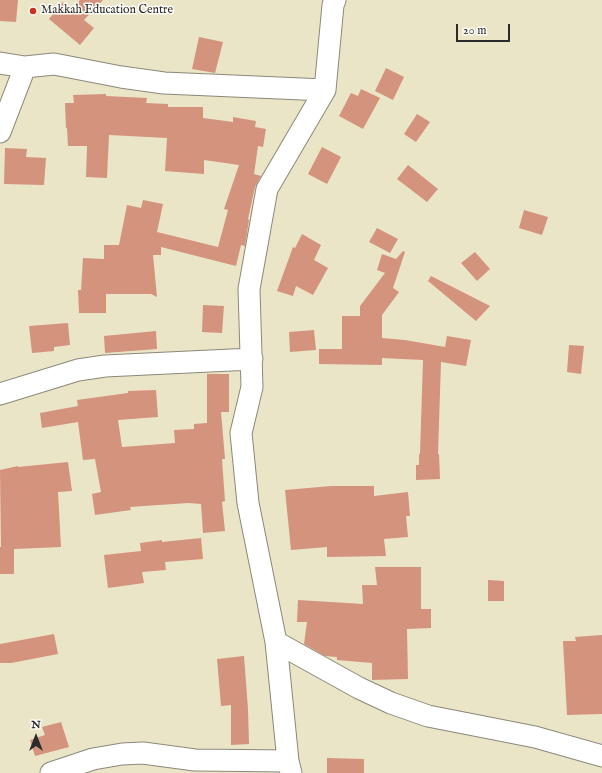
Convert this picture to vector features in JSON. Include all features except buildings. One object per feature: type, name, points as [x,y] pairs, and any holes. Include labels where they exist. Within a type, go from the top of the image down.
[{"type":"street","points":[[51,773],[93,759],[122,754],[143,753],[194,760],[289,767],[276,642],[248,503],[241,433],[252,386],[250,289],[267,189],[325,90],[333,5],[335,0]]},
{"type":"street","points":[[0,63],[26,67],[54,64],[122,77],[164,83],[325,90]]},
{"type":"street","points":[[0,132],[26,67]]},
{"type":"street","points":[[0,394],[78,370],[105,366],[252,359]]},
{"type":"street","points":[[276,642],[359,688],[391,703],[428,716],[535,737],[602,756]]},
{"type":"place","name":"Makkah Education Centre","points":[[33,11]]}]
